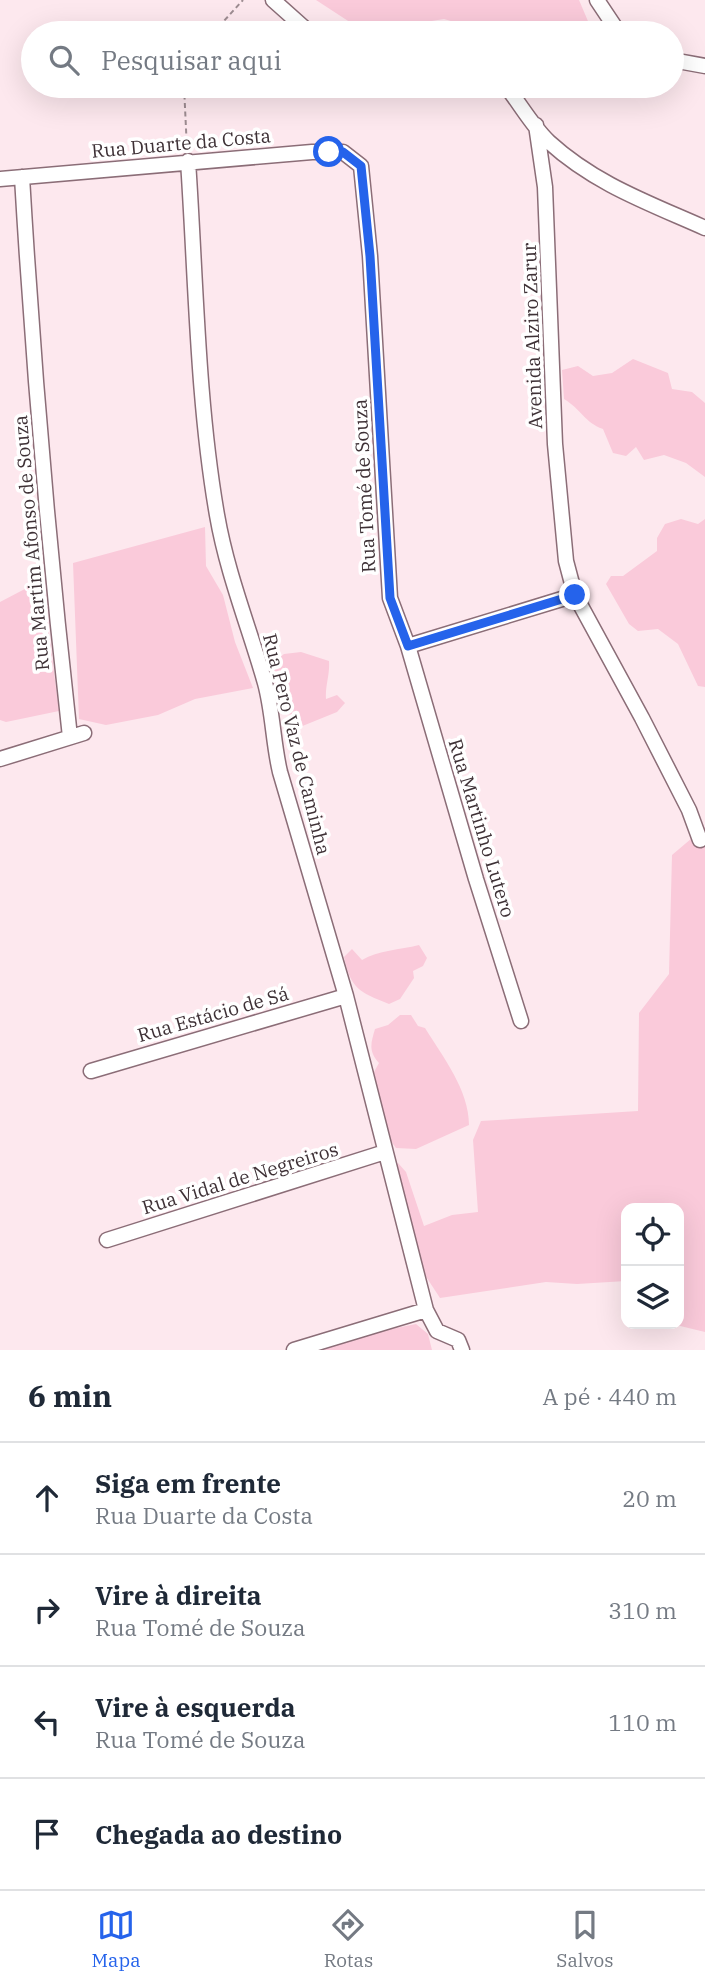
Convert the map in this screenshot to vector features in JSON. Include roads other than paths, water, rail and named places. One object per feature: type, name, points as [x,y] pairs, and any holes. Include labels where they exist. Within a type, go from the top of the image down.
[{"type":"street","points":[[273,0],[297,21]]},
{"type":"street","points":[[597,0],[611,21]]},
{"type":"street","points":[[684,62],[705,66]]},
{"type":"street","name":"Avenida Alziro Zarur","points":[[515,98],[536,125],[545,187],[555,444],[566,561],[575,595]]},
{"type":"street","points":[[536,125],[547,140],[583,169],[625,194],[705,228]]},
{"type":"street","name":"Rua Duarte da Costa","points":[[0,178],[188,161],[329,152],[343,152],[361,166]]},
{"type":"street","name":"Rua Pero Vaz de Caminha","points":[[188,161],[206,427],[217,517],[233,581],[265,685],[280,772],[346,996],[426,1310],[437,1331],[458,1340],[462,1350]]},
{"type":"street","name":"Rua Tomé de Souza","points":[[361,166],[370,256],[390,598],[408,646]]},
{"type":"street","name":"Rua Martim Afonso de Souza","points":[[0,759],[77,735],[43,466],[22,177]]},
{"type":"street","points":[[408,646],[575,595],[642,718],[700,840]]},
{"type":"street","name":"Rua Martinho Lutero","points":[[408,646],[476,879],[521,1021]]},
{"type":"street","name":"Rua Estácio de Sá","points":[[91,1071],[346,996]]},
{"type":"street","name":"Rua Vidal de Negreiros","points":[[107,1240],[385,1152]]},
{"type":"street","points":[[295,1350],[426,1310]]}]
